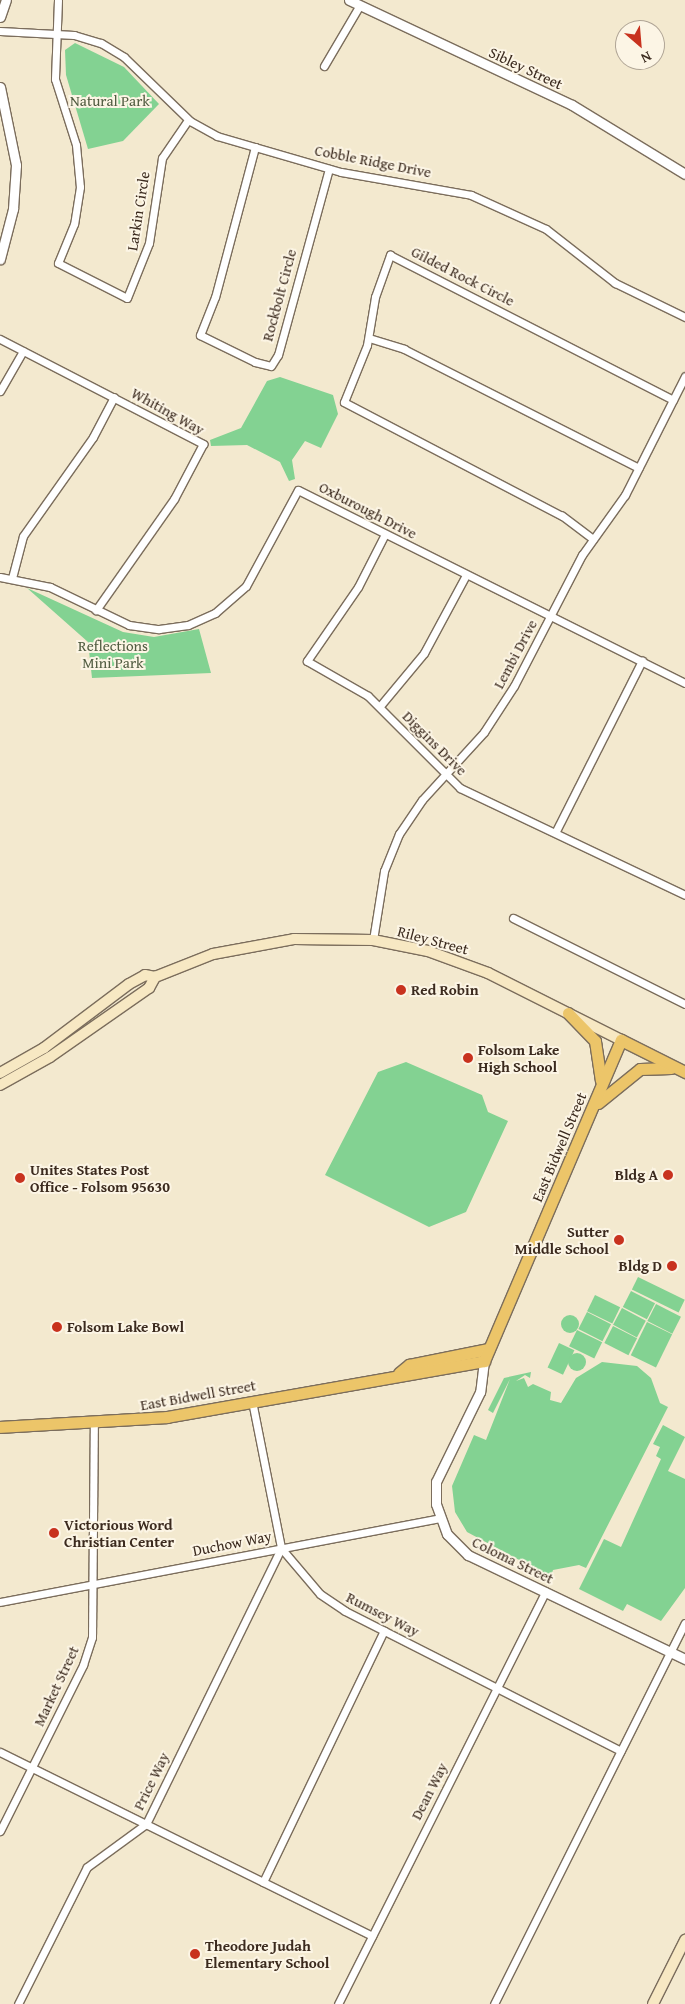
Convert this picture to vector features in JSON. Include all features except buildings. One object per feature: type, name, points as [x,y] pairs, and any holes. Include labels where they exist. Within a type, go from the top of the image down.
[{"type":"main road","name":"Riley Street","points":[[0,1073],[44,1048],[129,984],[145,975],[155,977],[213,954],[267,942],[322,937],[373,940],[463,962],[685,1072]]},
{"type":"main road","name":"Riley Street","points":[[0,1085],[81,1034],[148,988],[155,977]]},
{"type":"main road","points":[[81,1034],[89,1020],[125,994],[129,984]]},
{"type":"main road","points":[[568,1013],[595,1041],[602,1085]]},
{"type":"main road","name":"East Bidwell Street","points":[[0,1427],[167,1417],[399,1373],[412,1375],[484,1361],[621,1040]]},
{"type":"main road","points":[[586,1122],[602,1097],[640,1069],[658,1065],[685,1072]]},
{"type":"main road","name":"East Bidwell Street","points":[[399,1373],[409,1365],[488,1349]]},
{"type":"main road","points":[[653,2004],[685,1940]]},
{"type":"street","points":[[0,17],[6,0]]},
{"type":"street","points":[[55,34],[58,0]]},
{"type":"street","name":"Sibley Street","points":[[348,0],[572,105],[685,174]]},
{"type":"street","points":[[324,66],[360,5]]},
{"type":"street","name":"Cobble Ridge Drive","points":[[0,31],[88,38],[112,48],[188,120],[217,136],[329,169],[471,195],[546,229],[615,283],[685,317]]},
{"type":"street","name":"Larkin Circle","points":[[55,34],[55,79],[72,128],[79,169],[74,224],[58,263],[127,298],[149,242],[162,158],[188,120]]},
{"type":"street","points":[[0,87],[14,141],[16,193],[0,259]]},
{"type":"street","name":"Rockbolt Circle","points":[[255,147],[215,297],[200,334],[255,362],[271,366],[278,354],[329,169]]},
{"type":"street","name":"Gilded Rock Circle","points":[[593,539],[562,516],[344,402],[369,338],[374,297],[390,255],[673,400]]},
{"type":"street","points":[[369,338],[404,349],[639,468]]},
{"type":"street","name":"Whiting Way","points":[[0,339],[203,444],[174,499],[96,610]]},
{"type":"street","points":[[0,391],[22,351]]},
{"type":"street","name":"Lembi Drive","points":[[373,940],[379,891],[391,852],[410,816],[498,713],[593,539],[619,506],[685,376]]},
{"type":"street","points":[[12,578],[23,536],[93,437],[114,397]]},
{"type":"street","name":"Oxburough Drive","points":[[0,577],[50,587],[130,625],[159,629],[188,625],[215,613],[253,577],[298,490],[685,683]]},
{"type":"street","name":"Diggins Drive","points":[[385,534],[358,587],[307,661],[380,706],[446,776],[472,794],[556,831],[685,896]]},
{"type":"street","points":[[380,706],[424,654],[466,575]]},
{"type":"street","points":[[556,831],[642,661]]},
{"type":"street","points":[[513,918],[685,1004]]},
{"type":"street","points":[[439,1518],[438,1474],[480,1392],[484,1361]]},
{"type":"street","name":"Rumsey Way","points":[[252,1401],[281,1548],[320,1594],[384,1631],[621,1751]]},
{"type":"street","name":"Market Street","points":[[0,1832],[88,1651],[94,1584],[94,1422]]},
{"type":"street","name":"Duchow Way","points":[[0,1602],[439,1518]]},
{"type":"street","name":"Coloma Street","points":[[439,1518],[447,1534],[468,1555],[685,1659]]},
{"type":"street","name":"Price Way","points":[[18,2004],[87,1867],[146,1824],[281,1548]]},
{"type":"street","name":"Dean Way","points":[[338,2004],[546,1591]]},
{"type":"street","points":[[494,2004],[685,1623]]},
{"type":"street","points":[[263,1882],[384,1631]]},
{"type":"street","points":[[0,1752],[372,1936]]},
{"type":"green space","name":"Natural Park","points":[[75,43],[124,67],[159,104],[123,141],[88,149],[66,75],[65,50]]},
{"type":"green space","points":[[280,377],[333,395],[338,414],[321,448],[305,441],[292,460],[295,479],[289,481],[280,462],[247,445],[211,446],[210,440],[241,428],[267,381]]},
{"type":"green space","name":"Reflections Mini Park","points":[[27,588],[123,632],[154,637],[199,629],[211,673],[92,678],[88,642]]},
{"type":"green space","points":[[406,1062],[482,1095],[488,1112],[508,1121],[466,1212],[429,1227],[325,1175],[378,1072]]},
{"type":"green space","points":[[638,1277],[685,1300],[679,1312],[632,1290]]},
{"type":"green space","points":[[631,1291],[655,1303],[647,1319],[623,1307]]},
{"type":"green space","points":[[595,1295],[620,1307],[612,1323],[587,1311]]},
{"type":"green space","points":[[656,1304],[681,1317],[672,1334],[647,1321]]},
{"type":"green space","points":[[622,1308],[646,1321],[637,1337],[613,1325]]},
{"type":"green space","points":[[587,1312],[611,1324],[602,1341],[578,1329]]},
{"type":"green space","points":[[570,1315],[576,1318],[579,1324],[576,1330],[570,1333],[564,1330],[561,1324],[564,1318]]},
{"type":"green space","points":[[647,1322],[672,1334],[656,1368],[631,1355]]},
{"type":"green space","points":[[613,1326],[637,1338],[628,1355],[604,1343]]},
{"type":"green space","points":[[577,1330],[602,1342],[594,1358],[569,1346]]},
{"type":"green space","points":[[559,1343],[574,1350],[563,1375],[548,1367]]},
{"type":"green space","points":[[577,1353],[583,1356],[586,1362],[583,1368],[577,1371],[571,1368],[568,1362],[571,1356]]},
{"type":"green space","points":[[602,1362],[637,1366],[651,1378],[660,1403],[668,1407],[586,1568],[579,1565],[553,1570],[551,1577],[467,1532],[455,1512],[452,1486],[474,1435],[486,1440],[510,1379],[493,1413],[488,1410],[504,1378],[531,1372],[530,1378],[525,1375],[516,1381],[524,1378],[528,1387],[533,1384],[551,1392],[550,1400],[561,1403],[576,1378]]},
{"type":"green space","points":[[663,1425],[685,1437],[668,1471],[685,1479],[685,1588],[661,1621],[627,1604],[623,1611],[579,1589],[604,1539],[621,1547],[661,1459],[656,1456],[660,1447],[653,1444]]},
{"type":"place","name":"Red Robin","points":[[401,990]]},
{"type":"place","name":"Folsom Lake High School","points":[[468,1058]]},
{"type":"place","name":"Bldg A","points":[[668,1175]]},
{"type":"place","name":"Unites States Post Office - Folsom 95630","points":[[20,1178]]},
{"type":"place","name":"Sutter Middle School","points":[[619,1240]]},
{"type":"place","name":"Bldg D","points":[[672,1266]]},
{"type":"place","name":"Folsom Lake Bowl","points":[[57,1327]]},
{"type":"place","name":"Victorious Word Christian Center","points":[[54,1533]]},
{"type":"place","name":"Theodore Judah Elementary School","points":[[195,1954]]}]
